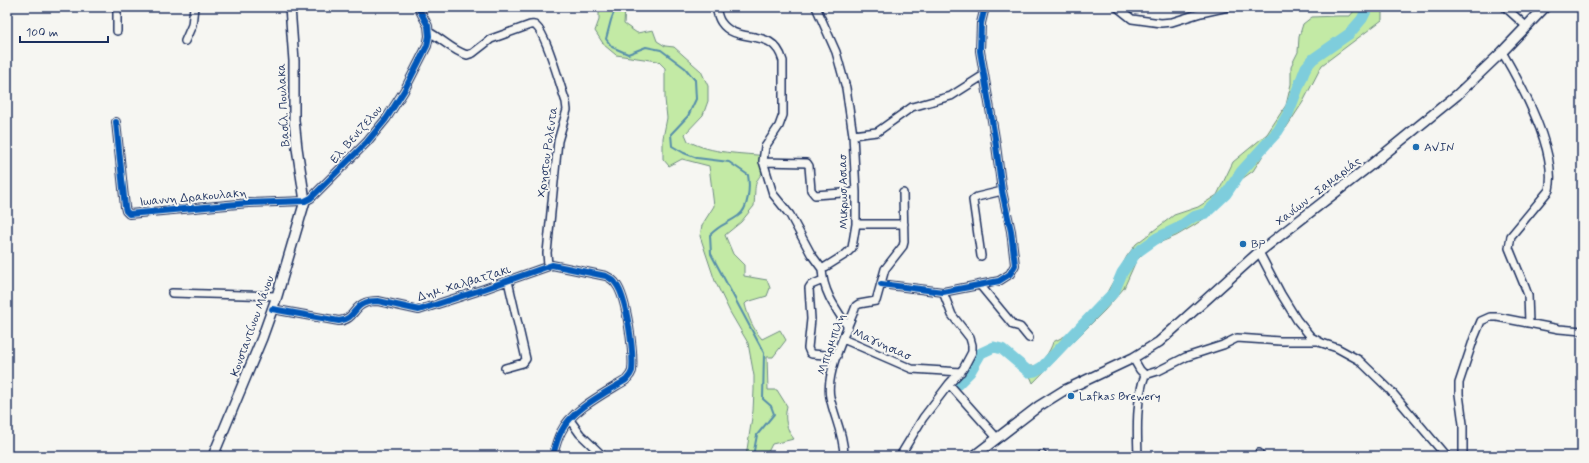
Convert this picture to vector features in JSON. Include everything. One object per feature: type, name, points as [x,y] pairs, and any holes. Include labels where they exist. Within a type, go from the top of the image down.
[{"type":"main road","name":"Βασίλ. Πουλακα","points":[[290,7],[294,61],[294,120],[305,201]]},
{"type":"main road","name":"Χανίων - Σαμαριάς","points":[[974,456],[1039,406],[1057,395],[1133,358],[1159,342],[1259,252],[1372,164],[1457,95],[1527,27],[1545,7]]},
{"type":"main road","name":"Κονσταντίνου Μάνου","points":[[213,456],[262,338],[277,296],[305,201]]},
{"type":"street","points":[[117,7],[118,31]]},
{"type":"street","points":[[185,41],[192,26],[194,7]]},
{"type":"street","points":[[418,7],[428,26],[429,32]]},
{"type":"street","points":[[716,7],[720,21],[726,28],[734,32],[774,44],[780,54],[782,61],[783,115],[779,126],[765,147],[763,162],[773,194],[790,215],[811,254],[822,269],[823,280],[832,303],[848,327]]},
{"type":"street","name":"Μικρωσ Ασιασ","points":[[816,7],[836,52],[843,76],[853,135],[856,192],[856,224],[852,248],[846,254],[822,269]]},
{"type":"street","points":[[903,193],[903,246],[885,269],[881,284],[943,292],[999,281],[1013,270],[1015,265],[1011,231],[1002,191],[980,43],[981,23],[985,7]]},
{"type":"street","points":[[1117,7],[1132,19],[1156,23],[1172,22],[1200,10],[1228,7]]},
{"type":"street","points":[[1505,7],[1527,27]]},
{"type":"street","name":"Χρηστου Ρολεντα","points":[[429,32],[454,49],[467,55],[473,54],[491,39],[530,25],[537,27],[545,40],[566,102],[567,110],[558,141],[554,169],[547,253],[548,265]]},
{"type":"street","name":"Ελ. Βενιζελου","points":[[305,201],[318,192],[367,142],[386,119],[404,91],[427,46],[429,32]]},
{"type":"street","points":[[1502,52],[1518,79],[1540,128],[1551,181],[1548,190],[1511,236],[1509,243],[1510,254],[1528,296],[1530,323]]},
{"type":"street","points":[[853,135],[877,132],[912,107],[951,96],[984,75]]},
{"type":"street","name":"Ιωαννη Δρακουλακη","points":[[116,122],[125,207],[129,214],[249,203],[305,201]]},
{"type":"street","points":[[763,162],[807,163],[809,166],[811,190],[815,194],[856,192]]},
{"type":"street","points":[[981,256],[973,200],[977,197],[1002,191]]},
{"type":"street","points":[[856,224],[904,224]]},
{"type":"street","points":[[1259,252],[1297,320],[1316,341]]},
{"type":"street","points":[[548,265],[557,265],[606,276],[611,279],[620,290],[630,331],[632,365],[630,375],[626,380],[584,407],[570,420],[561,432],[553,456]]},
{"type":"street","name":"Δημ. Χαλβατζακι","points":[[272,309],[339,321],[348,319],[360,305],[365,302],[378,301],[418,310],[508,281],[539,270],[548,265]]},
{"type":"street","points":[[823,280],[811,285],[809,288],[811,319],[808,348],[812,354],[837,356]]},
{"type":"street","points":[[505,368],[523,363],[526,359],[508,281]]},
{"type":"street","name":"Μπιρμπιλη","points":[[844,456],[842,436],[833,407],[829,380],[856,306],[859,304],[872,303],[876,301],[881,284]]},
{"type":"street","points":[[980,285],[1013,325],[1020,327],[1029,338]]},
{"type":"street","points":[[900,456],[923,418],[961,372],[970,358],[972,345],[970,338],[952,315],[943,292]]},
{"type":"street","points":[[172,294],[277,296]]},
{"type":"street","points":[[1463,456],[1459,383],[1478,325],[1481,321],[1486,318],[1497,317],[1559,329],[1582,331]]},
{"type":"street","points":[[1145,375],[1158,371],[1186,357],[1223,345],[1237,338],[1280,341],[1316,341],[1338,348],[1359,360],[1390,390],[1446,456]]},
{"type":"street","name":"Μαγνησιασ","points":[[843,339],[912,369],[961,372]]},
{"type":"street","points":[[1133,358],[1140,370],[1145,375]]},
{"type":"street","points":[[1138,456],[1139,400],[1145,375]]},
{"type":"street","points":[[950,384],[997,438]]},
{"type":"street","points":[[570,420],[580,434],[603,456]]},
{"type":"green space","points":[[599,7],[625,7],[624,24],[637,33],[653,30],[657,41],[665,46],[674,47],[701,71],[708,86],[708,101],[703,115],[685,134],[688,141],[717,151],[767,156],[768,166],[759,177],[756,184],[754,206],[741,222],[725,235],[733,254],[744,265],[744,276],[767,280],[770,288],[767,296],[745,304],[753,327],[762,339],[780,330],[786,340],[773,357],[767,357],[768,390],[777,390],[787,406],[786,423],[794,439],[772,444],[766,456],[746,456],[753,411],[754,390],[754,376],[748,343],[730,312],[715,281],[700,236],[702,225],[714,206],[709,166],[682,159],[669,166],[663,159],[663,138],[667,118],[665,99],[665,68],[658,61],[616,55],[604,45],[595,31],[599,20]]},
{"type":"green space","points":[[1357,7],[1382,7],[1382,20],[1322,65],[1303,102],[1286,128],[1267,149],[1253,171],[1239,181],[1229,197],[1211,214],[1176,236],[1151,246],[1136,261],[1124,288],[1105,310],[1033,383],[1030,376],[1013,360],[1017,358],[1027,366],[1036,366],[1042,361],[1053,342],[1067,335],[1105,296],[1127,256],[1136,244],[1174,215],[1198,207],[1217,195],[1233,162],[1267,134],[1286,105],[1291,84],[1291,66],[1298,52],[1299,37],[1303,24],[1312,17],[1350,16]]},
{"type":"waterway","points":[[616,7],[606,39],[612,47],[628,54],[646,47],[661,50],[685,68],[695,80],[696,99],[688,116],[671,134],[672,146],[697,158],[729,162],[748,175],[748,197],[742,213],[710,235],[711,254],[764,353],[763,399],[771,406],[774,414],[757,435],[753,456]]},
{"type":"waterway","points":[[956,386],[970,372],[981,353],[994,347],[1002,349],[1029,372],[1035,371],[1042,367],[1114,292],[1122,273],[1136,253],[1157,238],[1178,228],[1193,217],[1206,213],[1226,194],[1241,172],[1278,131],[1288,114],[1306,67],[1313,59],[1349,34],[1362,19],[1368,7]]},
{"type":"cycle path","points":[[116,122],[125,207],[129,214],[249,203],[305,201],[311,198],[367,142],[386,119],[404,91],[427,46],[429,36],[428,26],[418,7]]},
{"type":"cycle path","points":[[881,284],[943,292],[999,281],[1010,274],[1015,265],[1011,231],[1002,191],[995,138],[980,51],[981,23],[985,7]]},
{"type":"cycle path","points":[[272,309],[339,321],[348,318],[361,305],[373,301],[419,310],[552,265],[606,276],[612,279],[620,291],[629,326],[632,352],[632,371],[626,380],[599,396],[572,416],[560,435],[553,456]]},
{"type":"place","name":"AVIN","points":[[1416,147]]},
{"type":"place","name":"BP","points":[[1243,244]]},
{"type":"place","name":"Lafkas Brewery","points":[[1071,396]]}]
